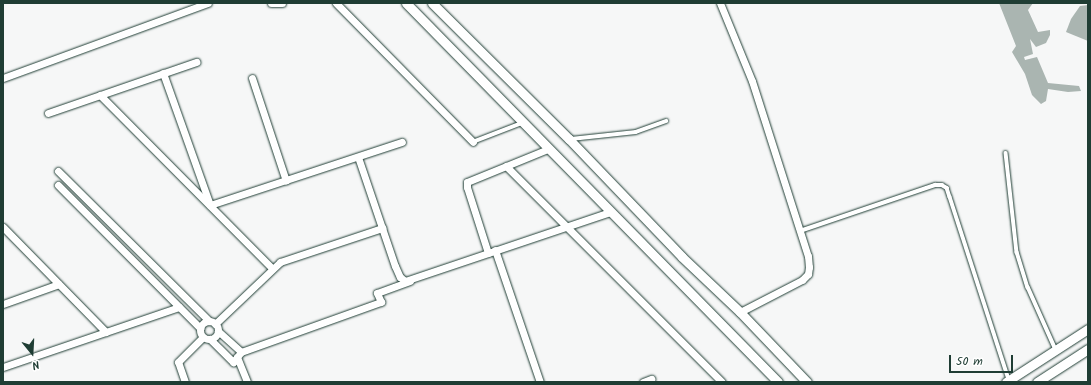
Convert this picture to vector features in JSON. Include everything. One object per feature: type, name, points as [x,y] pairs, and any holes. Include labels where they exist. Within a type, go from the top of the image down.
[{"type":"street","points":[[3,78],[208,3]]},
{"type":"street","points":[[271,3],[282,3]]},
{"type":"street","points":[[336,3],[473,142]]},
{"type":"street","points":[[406,3],[522,123],[778,382]]},
{"type":"street","points":[[432,3],[569,139],[682,257],[740,312],[807,382]]},
{"type":"street","points":[[720,3],[752,81],[808,256],[808,274],[802,280],[740,312]]},
{"type":"street","points":[[48,113],[196,62]]},
{"type":"street","points":[[163,73],[210,206]]},
{"type":"street","points":[[252,78],[286,181]]},
{"type":"street","points":[[100,95],[272,268]]},
{"type":"street","points":[[210,206],[402,142]]},
{"type":"street","points":[[488,253],[467,187],[467,182],[548,149]]},
{"type":"street","points":[[358,157],[400,277],[405,281],[414,279]]},
{"type":"street","points":[[506,166],[722,382]]},
{"type":"street","points":[[58,171],[214,326],[239,354],[247,382]]},
{"type":"street","points":[[58,185],[200,328]]},
{"type":"street","points":[[214,326],[203,323],[200,328],[200,334],[232,362],[239,354],[382,302],[377,293],[496,250],[610,212]]},
{"type":"street","points":[[3,227],[106,332]]},
{"type":"street","points":[[214,326],[272,268],[280,262],[382,228]]},
{"type":"street","points":[[496,250],[540,382]]},
{"type":"street","points":[[3,304],[59,284]]},
{"type":"street","points":[[3,367],[179,307]]},
{"type":"street","points":[[185,382],[178,362],[206,338],[215,337],[214,326]]},
{"type":"street","points":[[1007,381],[1088,329]]},
{"type":"street","points":[[1037,382],[1088,349]]},
{"type":"street","points":[[643,382],[651,379]]},
{"type":"lane","points":[[569,139],[636,132],[666,121]]},
{"type":"lane","points":[[473,142],[522,123]]},
{"type":"lane","points":[[1006,153],[1017,252],[1028,287],[1056,350]]},
{"type":"lane","points":[[800,231],[935,185],[942,185],[947,188],[1007,381]]},
{"type":"shaded area","points":[[999,3],[1033,3],[1028,10],[1038,32],[1050,30],[1050,35],[1046,43],[1036,47],[1030,39],[1033,54],[1024,57],[1025,60],[1037,57],[1048,83],[1079,86],[1081,91],[1068,92],[1048,89],[1046,101],[1041,104],[1032,95],[1025,74],[1012,52],[1016,46]]},
{"type":"shaded area","points":[[1088,5],[1088,41],[1066,32],[1071,19],[1080,6]]}]
